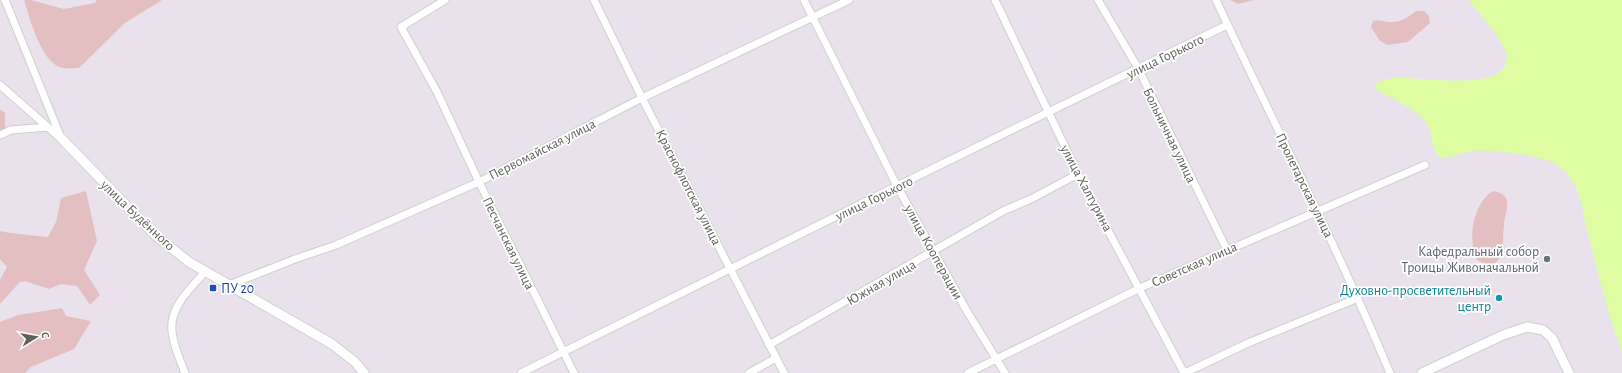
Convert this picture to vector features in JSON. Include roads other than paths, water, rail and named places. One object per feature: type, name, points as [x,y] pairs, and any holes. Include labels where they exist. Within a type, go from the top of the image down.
[{"type":"street","points":[[5,0],[61,138]]},
{"type":"street","name":"Песчанская улица","points":[[445,0],[401,27],[437,92],[479,182],[574,373]]},
{"type":"street","name":"Краснофлотская улица","points":[[594,0],[642,98],[732,269],[784,373]]},
{"type":"street","name":"улица Кооперации","points":[[804,0],[897,186],[968,313],[1006,373]]},
{"type":"street","name":"Первомайская улица","points":[[229,284],[336,245],[479,182],[642,98],[849,0]]},
{"type":"street","name":"улица Халтурина","points":[[995,0],[1078,174],[1184,373]]},
{"type":"street","name":"Больничная улица","points":[[1098,0],[1138,68],[1227,250]]},
{"type":"street","name":"Пролетарская улица","points":[[1216,0],[1318,210],[1390,373]]},
{"type":"street","name":"улица Горького","points":[[522,373],[897,186],[1228,25]]},
{"type":"street","points":[[0,85],[61,138]]},
{"type":"street","points":[[0,135],[12,130],[48,127]]},
{"type":"street","name":"улица Будённого","points":[[61,138],[155,235],[189,262],[332,344],[355,362],[364,373]]},
{"type":"street","name":"Советская улица","points":[[968,373],[1140,288],[1425,165]]},
{"type":"street","name":"Южная улица","points":[[769,345],[1003,211],[1031,199],[1078,174]]},
{"type":"street","points":[[184,373],[172,332],[173,314],[182,298],[206,271]]},
{"type":"street","points":[[1184,373],[1248,343],[1358,298]]},
{"type":"street","points":[[1422,373],[1521,328],[1533,327],[1543,330],[1552,338],[1569,373]]},
{"type":"street","points":[[749,373],[776,358]]},
{"type":"place","name":"Кафедральный собор Троицы Живоначальной","points":[[1547,259]]},
{"type":"place","name":"ПУ 20","points":[[213,288]]},
{"type":"place","name":"Духовно-просветительный центр","points":[[1499,298]]}]
